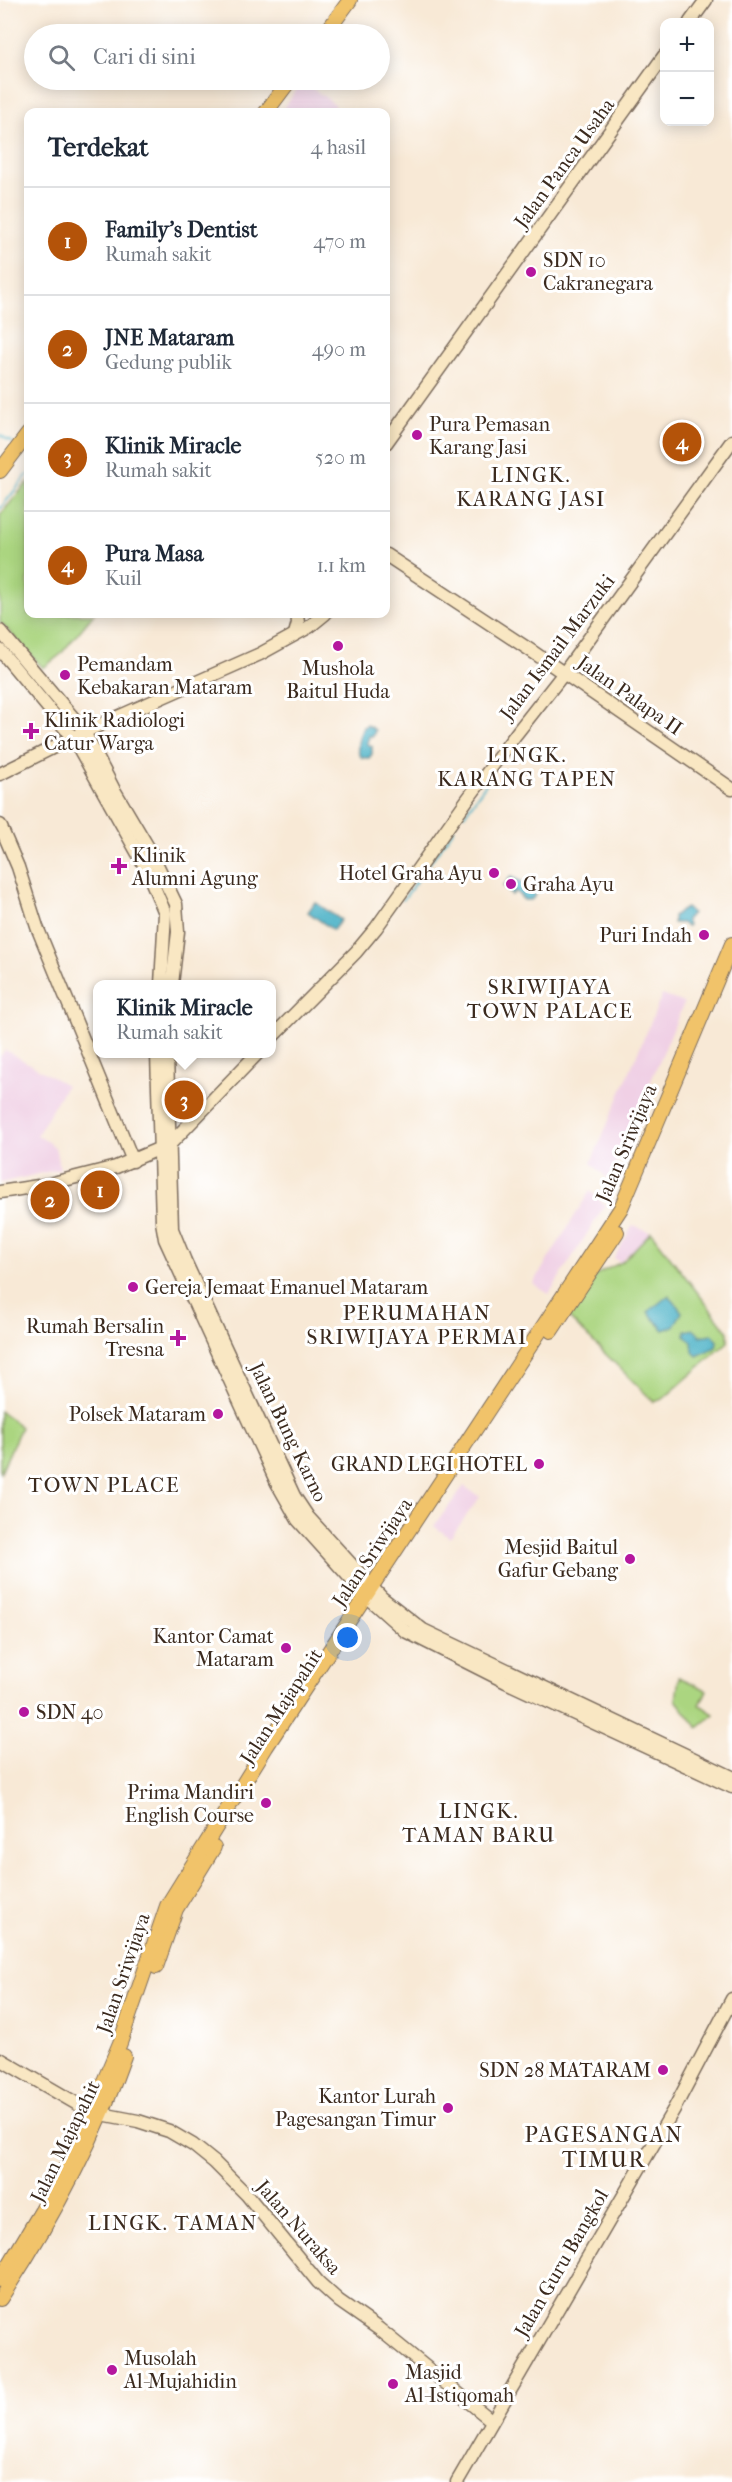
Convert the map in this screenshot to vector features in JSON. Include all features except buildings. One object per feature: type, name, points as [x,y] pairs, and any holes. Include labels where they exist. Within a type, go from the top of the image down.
[{"type":"main road","points":[[332,24],[350,0]]},
{"type":"main road","points":[[269,108],[282,90]]},
{"type":"main road","points":[[0,471],[22,442]]},
{"type":"main road","name":"Jalan Sriwijaya","points":[[0,2280],[53,2192],[96,2113],[167,1906],[545,1333],[621,1226],[732,944]]},
{"type":"main road","points":[[669,1102],[732,963]]},
{"type":"main road","name":"Jalan Majapahit","points":[[0,2299],[36,2244],[96,2113]]},
{"type":"street","points":[[693,18],[706,0]]},
{"type":"street","name":"Jalan Panca Usaha","points":[[390,437],[659,64]]},
{"type":"street","name":"Jalan Ismail Marzuki","points":[[276,1033],[370,936],[516,734],[564,674],[732,441]]},
{"type":"street","name":"Jalan Palapa II","points":[[390,560],[564,674],[732,789]]},
{"type":"street","points":[[295,634],[297,618]]},
{"type":"street","points":[[309,627],[320,618]]},
{"type":"street","points":[[0,774],[260,654],[328,618]]},
{"type":"street","points":[[0,631],[7,652],[79,736],[161,887],[171,980]]},
{"type":"street","points":[[0,825],[18,867],[37,927],[133,1161]]},
{"type":"street","points":[[162,980],[168,965]]},
{"type":"street","name":"Jalan Bung Karno","points":[[162,1058],[166,1146],[162,1222],[165,1239],[181,1263],[289,1498],[308,1517],[372,1596],[416,1626],[508,1677],[656,1746]]},
{"type":"street","points":[[0,1192],[45,1185],[116,1167],[166,1146],[252,1058]]},
{"type":"street","points":[[656,1746],[732,1777]]},
{"type":"street","points":[[656,1746],[732,1787]]},
{"type":"street","name":"Jalan Guru Bangkol","points":[[457,2482],[656,2139],[732,1999]]},
{"type":"street","points":[[0,2059],[96,2113]]},
{"type":"street","name":"Jalan Nuraksa","points":[[96,2113],[138,2121],[169,2131],[193,2145],[247,2195],[318,2282],[491,2420]]},
{"type":"shaded area","points":[[297,90],[315,90],[336,105],[334,108],[284,108]]},
{"type":"shaded area","points":[[662,995],[684,1003],[609,1180],[591,1163]]},
{"type":"shaded area","points":[[5,1050],[66,1085],[37,1135],[55,1147],[60,1169],[0,1183],[0,1057]]},
{"type":"shaded area","points":[[590,1191],[605,1205],[549,1294],[533,1284]]},
{"type":"shaded area","points":[[633,1225],[651,1232],[620,1262],[614,1258]]},
{"type":"shaded area","points":[[464,1486],[480,1497],[450,1538],[434,1526]]},
{"type":"green space","points":[[24,487],[24,618],[91,618],[60,655],[43,668],[0,622],[0,515]]},
{"type":"green space","points":[[651,1232],[728,1332],[728,1342],[663,1399],[654,1402],[567,1316],[586,1292],[595,1275],[622,1262]]},
{"type":"green space","points":[[0,1411],[21,1427],[0,1474]]},
{"type":"green space","points":[[679,1677],[707,1690],[700,1705],[714,1714],[698,1728],[676,1700]]},
{"type":"water","points":[[367,725],[375,730],[373,736],[369,736],[367,744],[372,746],[372,754],[369,758],[362,758],[358,751],[358,743],[363,727]]},
{"type":"water","points":[[511,877],[522,882],[536,895],[531,900],[524,900],[515,891],[512,895],[503,886]]},
{"type":"water","points":[[315,902],[341,920],[333,930],[308,912]]},
{"type":"water","points":[[686,908],[692,913],[686,920],[688,925],[686,927],[682,923],[673,923],[673,916]]},
{"type":"water","points":[[669,1295],[682,1312],[674,1326],[664,1330],[648,1312]]},
{"type":"water","points":[[693,1329],[701,1336],[712,1334],[717,1341],[716,1347],[697,1356],[693,1352],[692,1342],[685,1336],[685,1331]]},
{"type":"waterway","points":[[0,435],[13,443]]},
{"type":"waterway","points":[[0,509],[24,479]]},
{"type":"waterway","points":[[464,815],[488,781]]},
{"type":"waterway","points":[[403,900],[454,829]]},
{"type":"place","name":"SDN 10 Cakranegara","points":[[531,272]]},
{"type":"place","name":"Pura Pemasan Karang Jasi","points":[[417,435]]},
{"type":"place","name":"Pura Masa","points":[[682,442]]},
{"type":"place","name":"Mushola Baitul Huda","points":[[338,646]]},
{"type":"place","name":"Pemandam Kebakaran Mataram","points":[[65,675]]},
{"type":"place","name":"Klinik Radiologi Catur Warga","points":[[31,731]]},
{"type":"place","name":"Klinik Alumni Agung","points":[[119,866]]},
{"type":"place","name":"Hotel Graha Ayu","points":[[494,873]]},
{"type":"place","name":"Graha Ayu","points":[[511,884]]},
{"type":"place","name":"Puri Indah","points":[[704,935]]},
{"type":"place","name":"Klinik Miracle","points":[[184,1100]]},
{"type":"place","name":"Family's Dentist","points":[[100,1190]]},
{"type":"place","name":"JNE Mataram","points":[[50,1200]]},
{"type":"place","name":"Gereja Jemaat Emanuel Mataram","points":[[133,1287]]},
{"type":"place","name":"Rumah Bersalin Tresna","points":[[178,1338]]},
{"type":"place","name":"Polsek Mataram","points":[[218,1414]]},
{"type":"place","name":"GRAND LEGI HOTEL","points":[[539,1464]]},
{"type":"place","name":"Mesjid Baitul Gafur Gebang","points":[[630,1559]]},
{"type":"place","name":"Kantor Camat Mataram","points":[[286,1648]]},
{"type":"place","name":"SDN 40","points":[[24,1712]]},
{"type":"place","name":"Prima Mandiri English Course","points":[[266,1803]]},
{"type":"place","name":"SDN 28 MATARAM","points":[[663,2070]]},
{"type":"place","name":"Kantor Lurah Pagesangan Timur","points":[[448,2108]]},
{"type":"place","name":"Musolah Al-Mujahidin","points":[[112,2370]]},
{"type":"place","name":"Masjid Al-Istiqomah","points":[[393,2384]]},
{"type":"district","name":"LINGK. KARANG JASI","points":[[531,487]]},
{"type":"district","name":"LINGK. KARANG TAPEN","points":[[527,767]]},
{"type":"district","name":"SRIWIJAYA TOWN PALACE","points":[[550,999]]},
{"type":"district","name":"PERUMAHAN SRIWIJAYA PERMAI","points":[[417,1325]]},
{"type":"district","name":"TOWN PLACE","points":[[104,1485]]},
{"type":"district","name":"LINGK. TAMAN BARU","points":[[479,1823]]},
{"type":"district","name":"PAGESANGAN TIMUR","points":[[604,2146]]},
{"type":"district","name":"LINGK. TAMAN","points":[[173,2223]]}]
